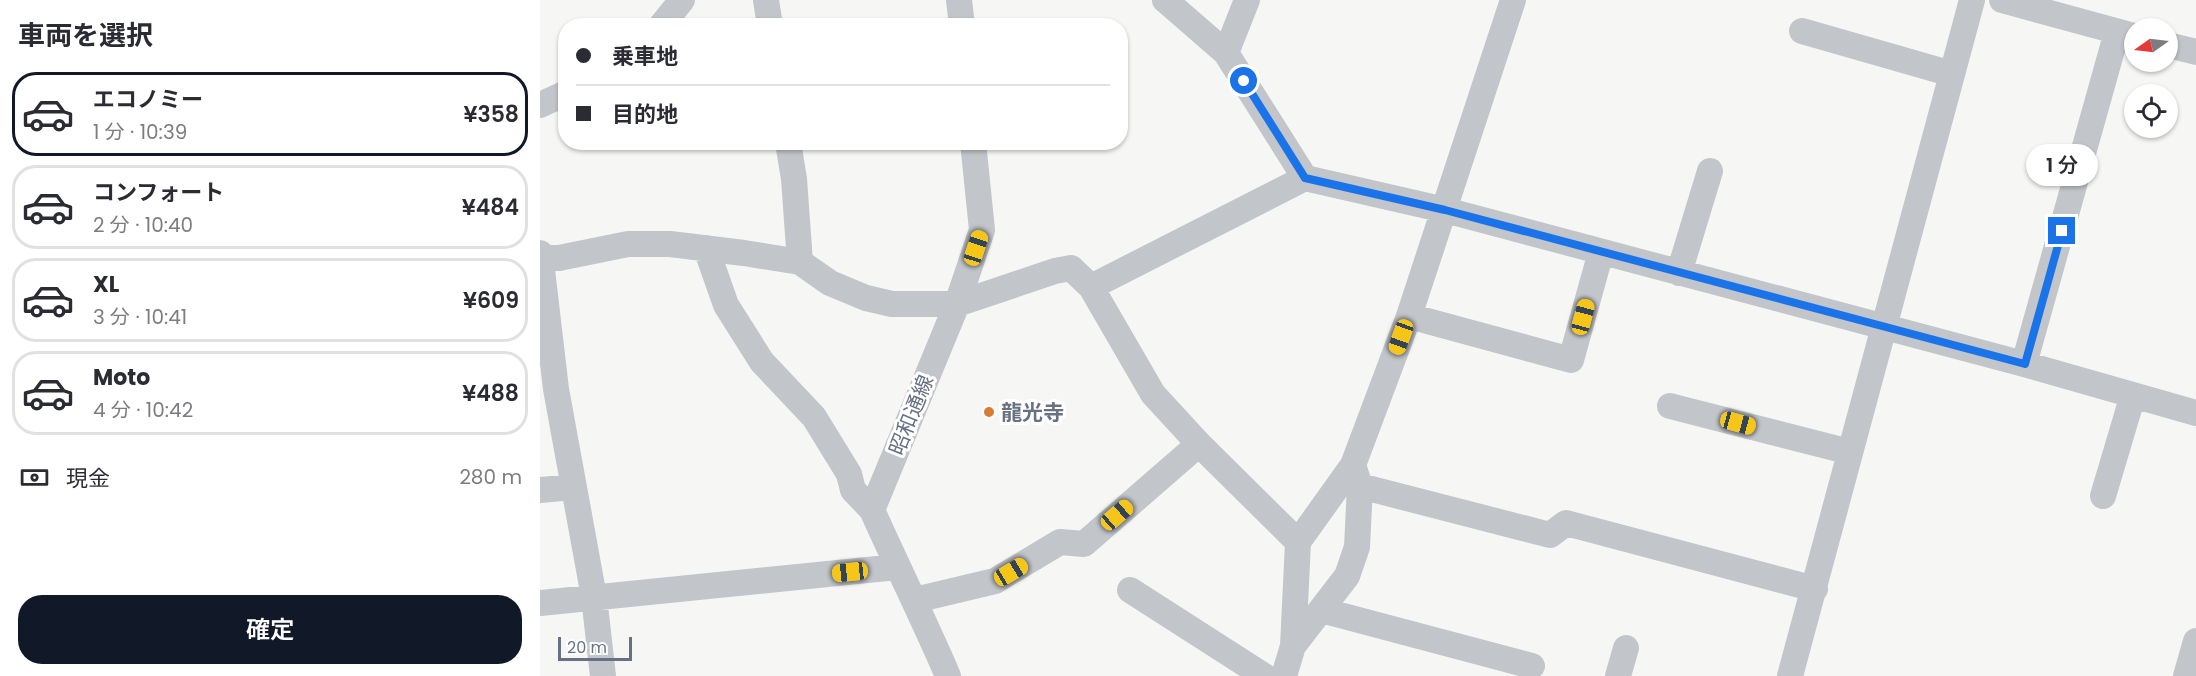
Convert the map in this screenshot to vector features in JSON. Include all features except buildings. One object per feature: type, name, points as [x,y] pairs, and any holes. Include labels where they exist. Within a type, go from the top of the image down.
[{"type":"street","points":[[667,18],[682,0]]},
{"type":"street","points":[[766,0],[769,18]]},
{"type":"street","points":[[959,0],[961,18]]},
{"type":"street","points":[[1165,0],[1226,53],[1305,178]]},
{"type":"street","points":[[1226,53],[1247,0]]},
{"type":"street","points":[[1293,646],[1347,576],[1357,548],[1357,476],[1513,0]]},
{"type":"street","points":[[1790,676],[1972,0]]},
{"type":"street","points":[[2002,0],[2124,33]]},
{"type":"street","points":[[1802,31],[1952,74]]},
{"type":"street","points":[[2025,364],[2124,41]]},
{"type":"street","points":[[2178,48],[2196,52]]},
{"type":"street","points":[[540,105],[558,97]]},
{"type":"street","points":[[789,150],[794,179],[800,262]]},
{"type":"street","name":"昭和通線","points":[[872,510],[957,304],[982,230],[974,150]]},
{"type":"street","points":[[1679,273],[1710,171]]},
{"type":"street","points":[[1092,287],[1305,178],[1445,210],[2025,364],[2196,413]]},
{"type":"street","points":[[603,676],[594,597],[556,388],[540,256],[559,258],[628,244],[670,244],[706,248],[800,262],[830,283],[866,298],[892,304],[957,304],[1055,271],[1071,268],[1092,287],[1153,394],[1199,444],[1298,542]]},
{"type":"street","points":[[706,248],[726,305],[762,362],[814,417],[849,474],[853,490],[872,510],[948,676]]},
{"type":"street","points":[[1409,316],[1571,360],[1601,252]]},
{"type":"street","points":[[2103,496],[2133,395]]},
{"type":"street","points":[[1670,406],[1850,452]]},
{"type":"street","points":[[915,600],[995,581],[1060,542],[1084,544],[1199,444]]},
{"type":"street","points":[[1284,676],[1293,646],[1298,542],[1357,476]]},
{"type":"street","points":[[1357,476],[1550,536],[1566,523],[1815,589]]},
{"type":"street","points":[[540,490],[573,486]]},
{"type":"street","points":[[540,603],[897,567]]},
{"type":"street","points":[[1130,590],[1264,676]]},
{"type":"street","points":[[1321,610],[1532,666]]},
{"type":"street","points":[[2186,676],[2196,640]]},
{"type":"street","points":[[1618,676],[1626,648]]},
{"type":"place","name":"龍光寺","points":[[989,412]]},
{"type":"route","points":[[1244,81],[1305,178],[1445,210],[2025,364],[2062,231]]}]
